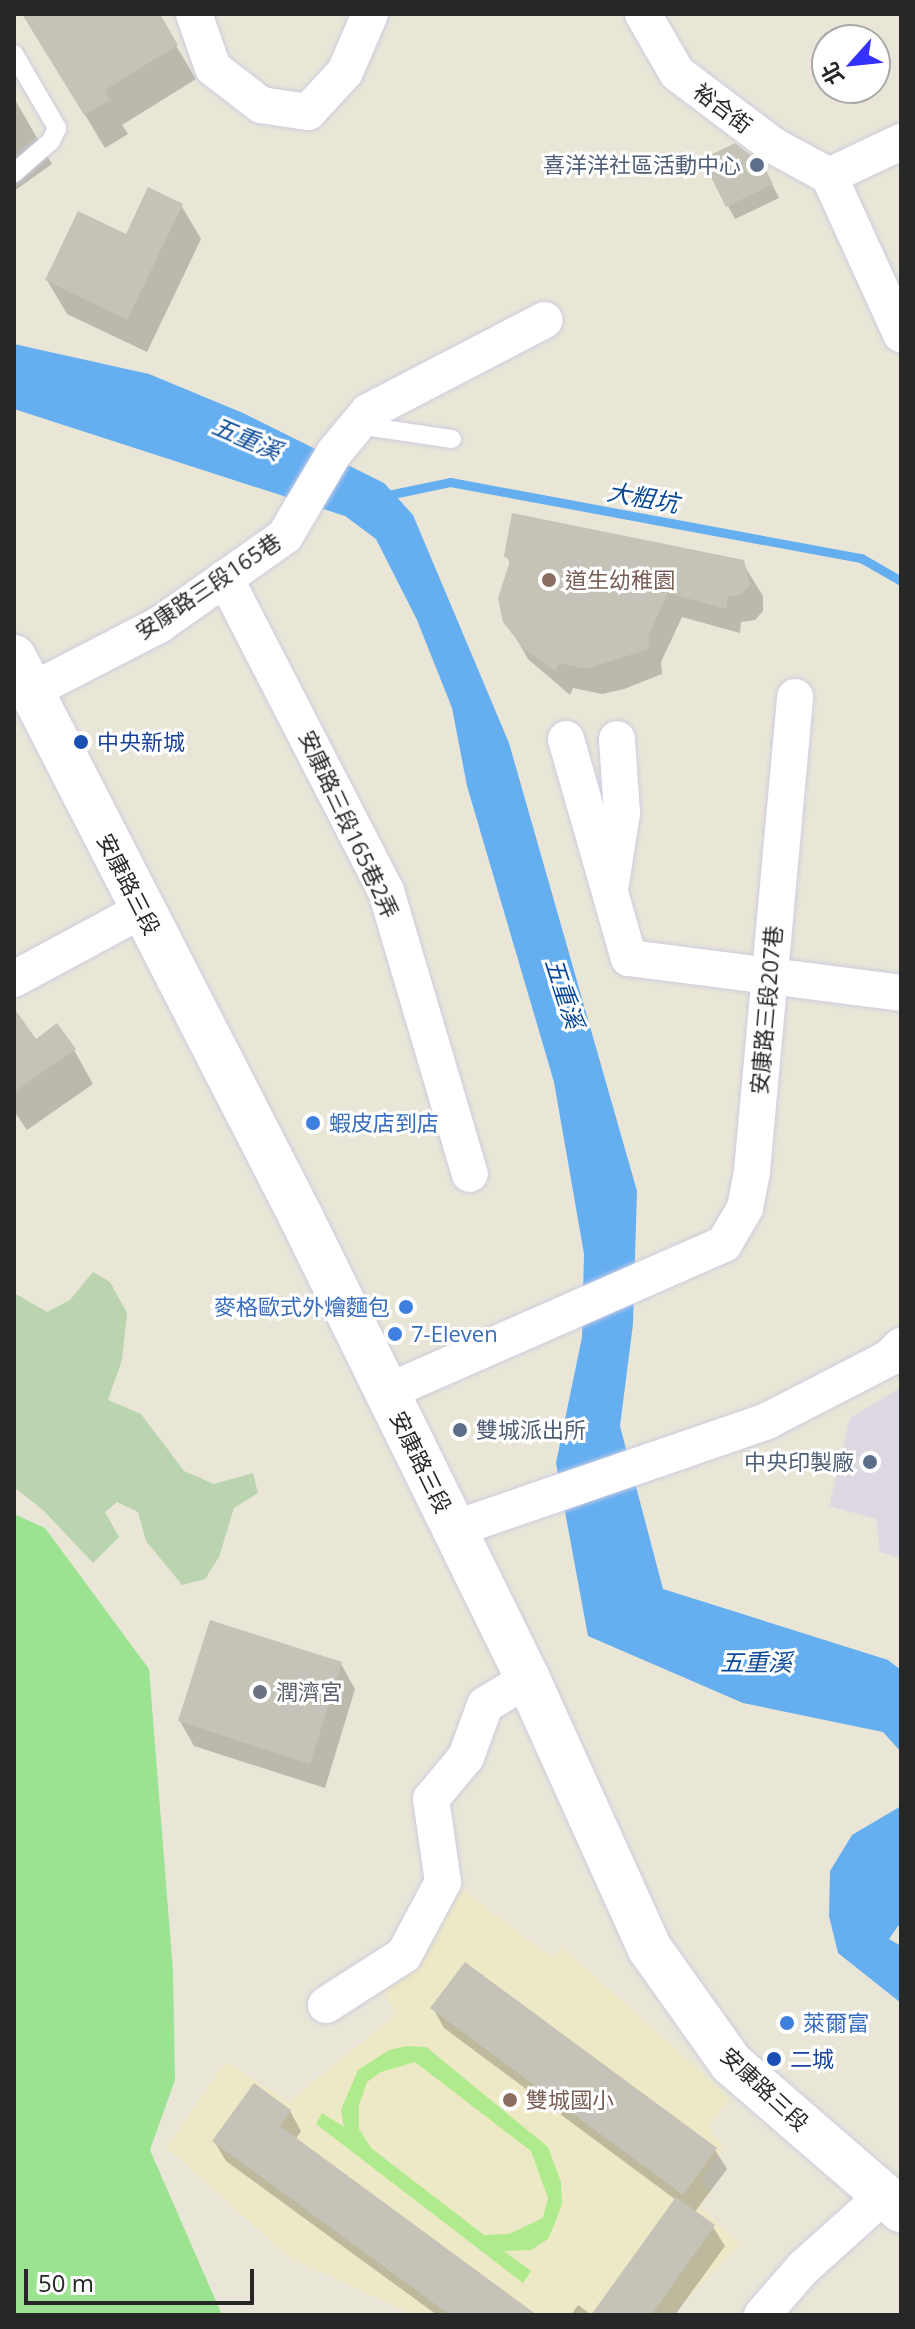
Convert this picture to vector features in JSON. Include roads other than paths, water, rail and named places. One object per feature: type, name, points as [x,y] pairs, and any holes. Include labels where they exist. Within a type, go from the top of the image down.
[{"type":"main road","name":"安康路三段","points":[[23,674],[387,1392],[473,1522],[528,1679],[650,1949],[731,2063],[893,2203]]},
{"type":"street","points":[[194,14],[213,68],[261,105],[308,112],[345,72],[370,14]]},
{"type":"street","name":"裕合街","points":[[643,14],[677,73],[774,146],[829,176]]},
{"type":"street","points":[[901,142],[829,176],[901,334]]},
{"type":"street","points":[[357,425],[368,412],[545,320]]},
{"type":"street","name":"安康路三段165巷","points":[[23,674],[159,625],[225,578],[297,521],[334,453],[357,425]]},
{"type":"street","name":"安康路三段165巷2弄","points":[[225,578],[386,891],[470,1174]]},
{"type":"street","name":"安康路三段207巷","points":[[387,1392],[724,1244],[745,1208],[795,697]]},
{"type":"street","points":[[566,739],[629,958],[768,979],[901,993]]},
{"type":"street","points":[[609,896],[622,813],[617,739]]},
{"type":"street","points":[[14,979],[142,910]]},
{"type":"street","points":[[473,1522],[683,1447],[767,1421],[889,1358],[901,1346]]},
{"type":"street","points":[[326,2005],[404,1955],[443,1882],[431,1799],[466,1757],[485,1705],[528,1679]]},
{"type":"street","points":[[762,2315],[803,2268],[893,2203]]},
{"type":"lane","points":[[14,54],[57,128],[51,141],[14,173]]},
{"type":"lane","points":[[357,425],[452,439]]},
{"type":"water","name":"五重溪","points":[[14,344],[149,374],[243,413],[384,483],[413,515],[509,743],[637,1191],[633,1324],[620,1426],[663,1589],[888,1660],[901,1670],[901,1752],[883,1732],[743,1703],[588,1636],[556,1463],[582,1337],[584,1254],[554,1082],[467,786],[452,708],[417,620],[376,539],[345,516],[14,409]]},
{"type":"water","points":[[901,1806],[901,1922],[889,1939],[901,1946],[901,2003],[838,1953],[829,1916],[830,1871],[852,1835]]},
{"type":"waterway","name":"大粗坑","points":[[383,496],[450,482],[861,558],[901,581]]},
{"type":"place","name":"喜洋洋社區活動中心","points":[[757,165]]},
{"type":"place","name":"道生幼稚園","points":[[549,580]]},
{"type":"place","name":"中央新城","points":[[81,742]]},
{"type":"place","name":"蝦皮店到店","points":[[313,1123]]},
{"type":"place","name":"麥格歐式外燴麵包","points":[[406,1307]]},
{"type":"place","name":"7-Eleven","points":[[395,1334]]},
{"type":"place","name":"雙城派出所","points":[[460,1430]]},
{"type":"place","name":"中央印製廠","points":[[870,1462]]},
{"type":"place","name":"潤濟宮","points":[[260,1692]]},
{"type":"place","name":"萊爾富","points":[[787,2023]]},
{"type":"place","name":"二城","points":[[774,2059]]},
{"type":"place","name":"雙城國小","points":[[510,2100]]}]
